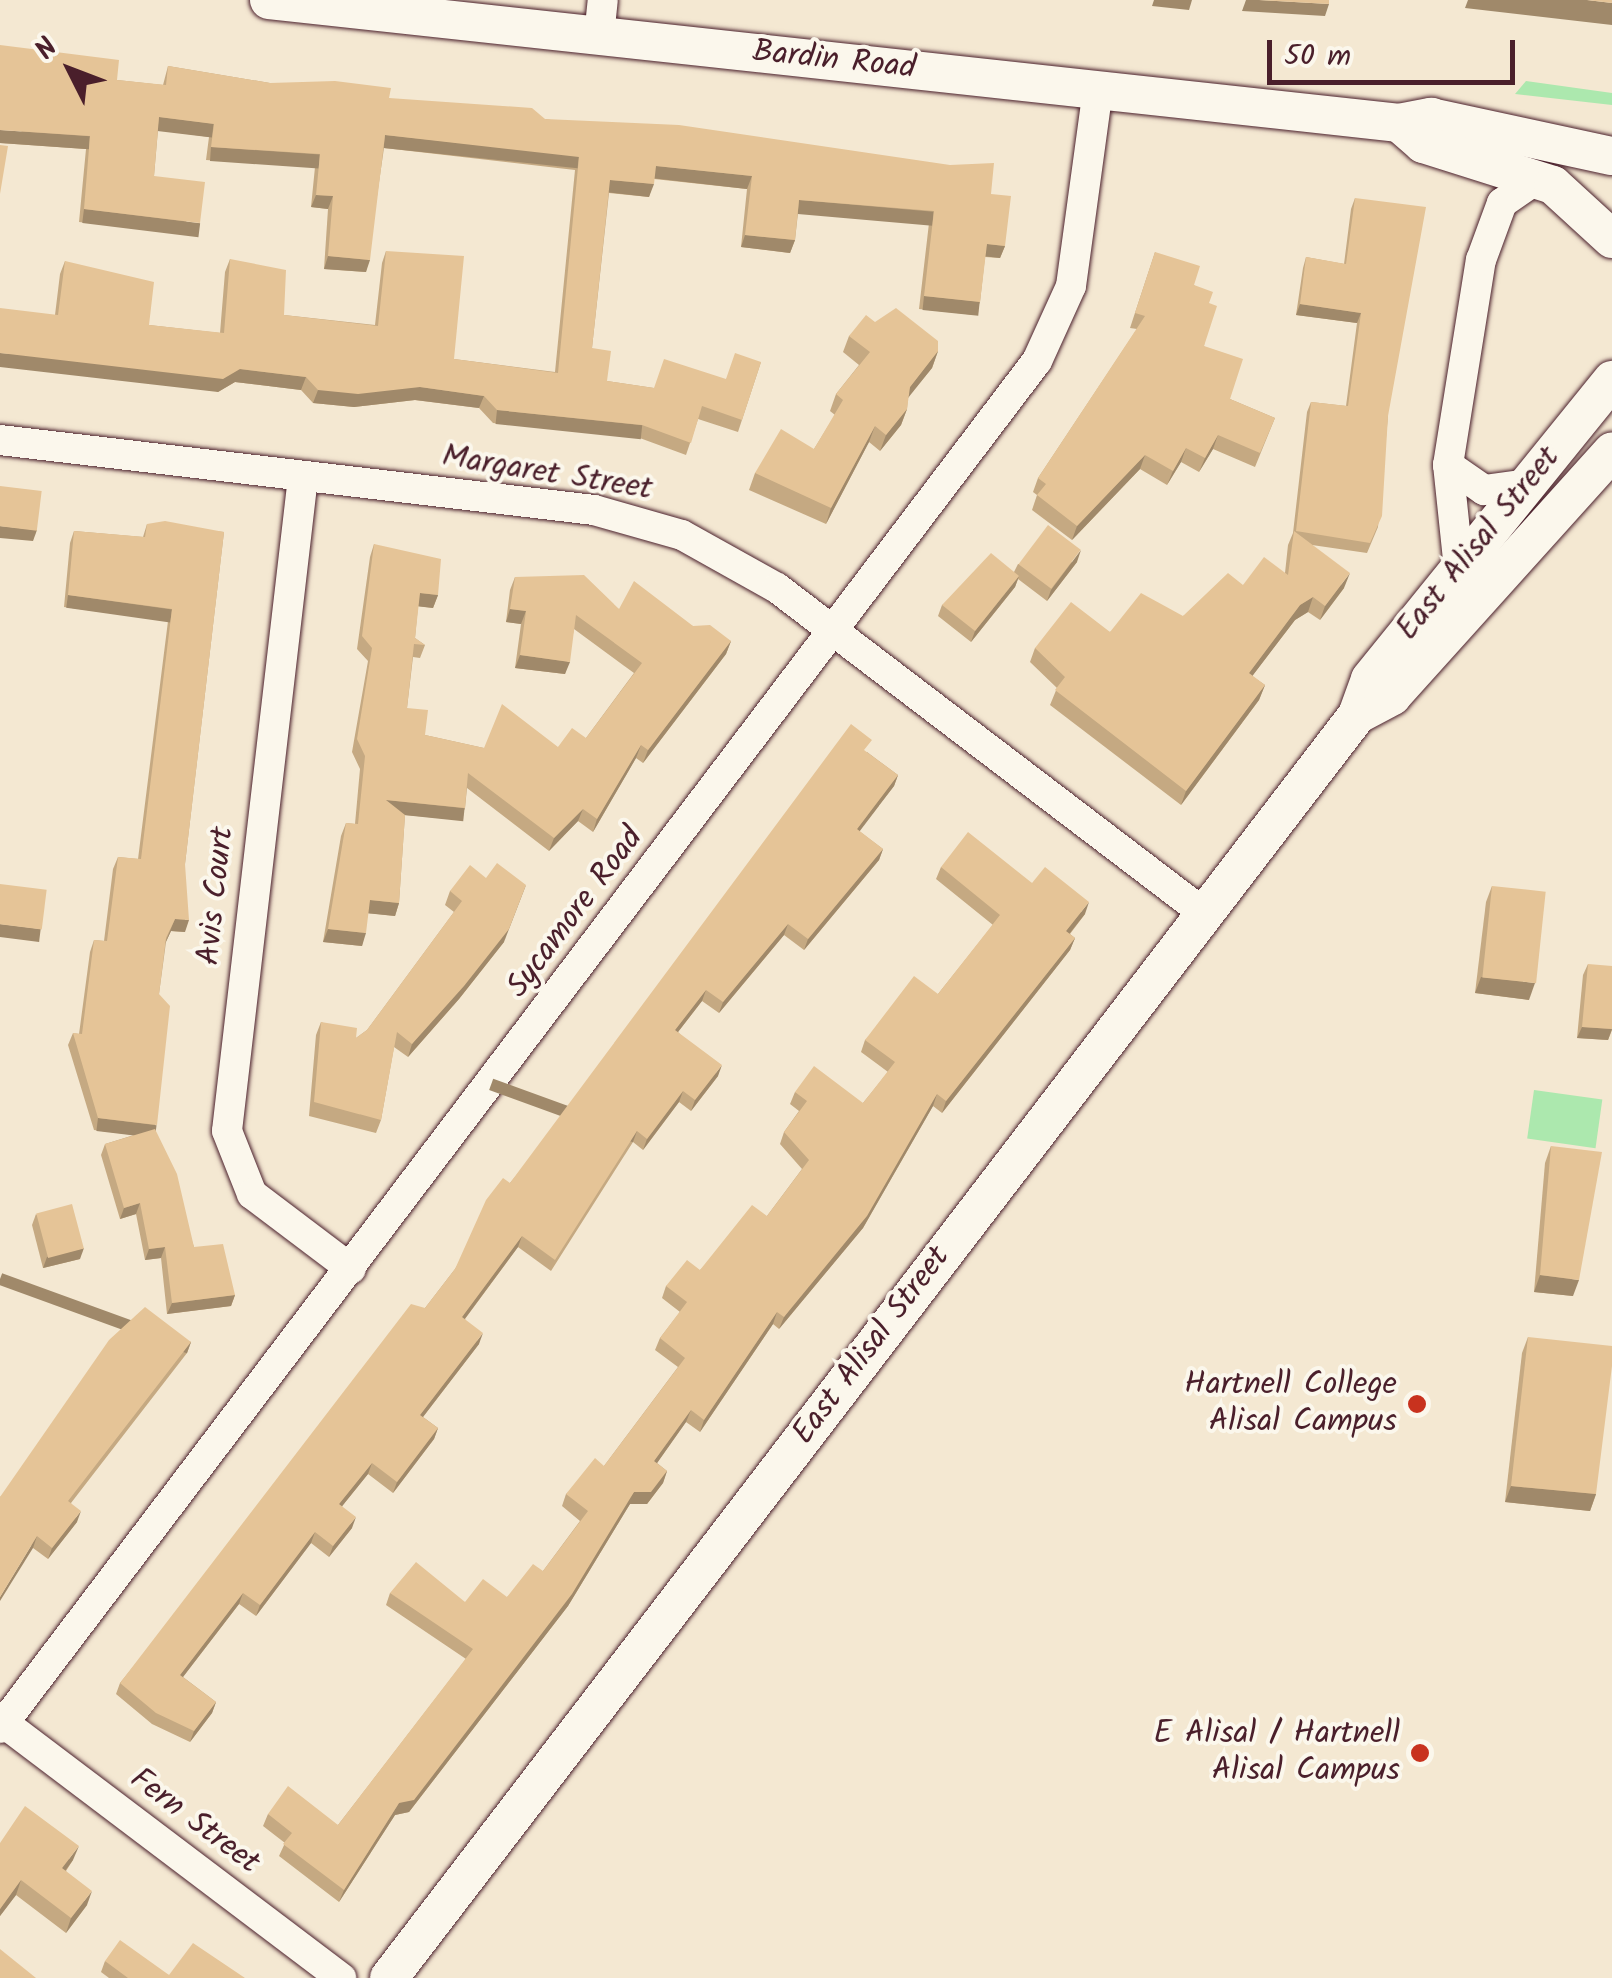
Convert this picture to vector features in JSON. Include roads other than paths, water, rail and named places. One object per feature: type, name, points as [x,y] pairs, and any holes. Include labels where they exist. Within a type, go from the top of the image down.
[{"type":"street","name":"Bardin Road","points":[[269,0],[601,18],[1098,90],[1399,123],[1430,117],[1612,156]]},
{"type":"street","name":"Sycamore Road","points":[[2,1725],[834,630],[1052,335],[1077,258],[1098,90]]},
{"type":"street","name":"Bardin Road","points":[[1399,123],[1423,144],[1538,178],[1584,206],[1612,239]]},
{"type":"street","points":[[1459,569],[1448,465],[1490,226],[1502,203],[1538,178]]},
{"type":"street","name":"East Alisal Street","points":[[389,1978],[1201,911],[1357,714],[1370,678],[1612,380]]},
{"type":"street","name":"Margaret Street","points":[[0,440],[656,525],[741,564],[834,630],[1201,911]]},
{"type":"street","name":"East Alisal Street","points":[[1357,714],[1392,696],[1612,452]]},
{"type":"street","points":[[1448,465],[1484,490],[1528,484]]},
{"type":"street","name":"Avis Court","points":[[303,477],[228,1131],[252,1194],[352,1268]]},
{"type":"street","name":"Fern Street","points":[[2,1725],[341,1978]]},
{"type":"place","name":"Hartnell College Alisal Campus","points":[[1417,1404]]},
{"type":"place","name":"E Alisal / Hartnell Alisal Campus","points":[[1420,1753]]}]
